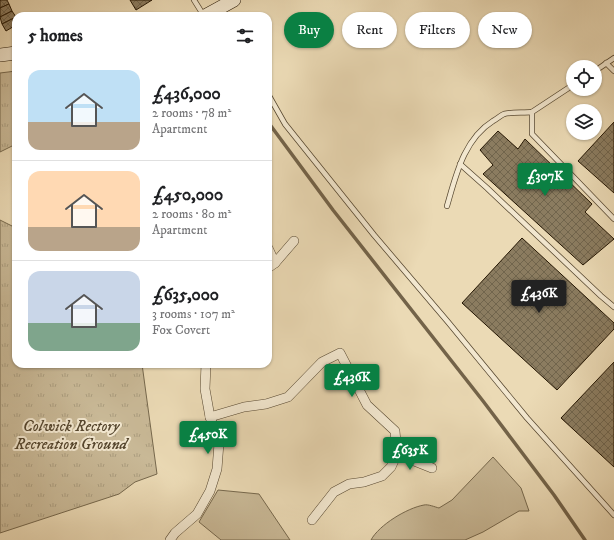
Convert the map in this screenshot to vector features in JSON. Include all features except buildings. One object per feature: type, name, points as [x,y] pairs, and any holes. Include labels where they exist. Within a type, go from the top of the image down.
[{"type":"street","points":[[212,12],[234,0]]},
{"type":"street","points":[[0,55],[12,54]]},
{"type":"street","points":[[272,265],[294,241]]},
{"type":"street","points":[[210,417],[244,407],[266,404],[288,397],[322,362],[340,353],[367,405],[395,431],[397,454],[392,466],[382,476],[364,482],[349,484],[334,492],[312,520]]},
{"type":"street","points":[[170,540],[197,514],[210,491],[217,469],[219,443],[210,417],[205,389],[206,368]]},
{"type":"street","points":[[397,454],[432,468]]},
{"type":"lane","points":[[194,0],[202,12]]},
{"type":"lane","points":[[602,66],[614,58]]},
{"type":"lane","points":[[606,63],[614,71]]},
{"type":"lane","points":[[447,206],[466,150],[479,132],[504,114],[532,112],[566,90]]},
{"type":"lane","points":[[272,101],[285,124],[374,235],[527,418],[614,515]]},
{"type":"lane","points":[[532,112],[532,134],[614,219]]},
{"type":"lane","points":[[460,164],[614,307]]},
{"type":"green space","points":[[12,72],[12,146],[0,152],[0,73]]},
{"type":"green space","name":"Colwick Rectory Recreation Ground","points":[[0,220],[12,226],[12,368],[143,368],[157,474],[135,482],[119,494],[0,533]]},
{"type":"green space","points":[[493,457],[521,488],[529,511],[519,511],[483,532],[465,540],[371,540],[380,529],[402,513],[424,505],[439,508],[452,500]]},
{"type":"green space","points":[[218,490],[259,494],[290,540],[221,540],[199,522]]},
{"type":"waterway","points":[[272,127],[333,210],[483,401],[554,495],[585,540]]}]
